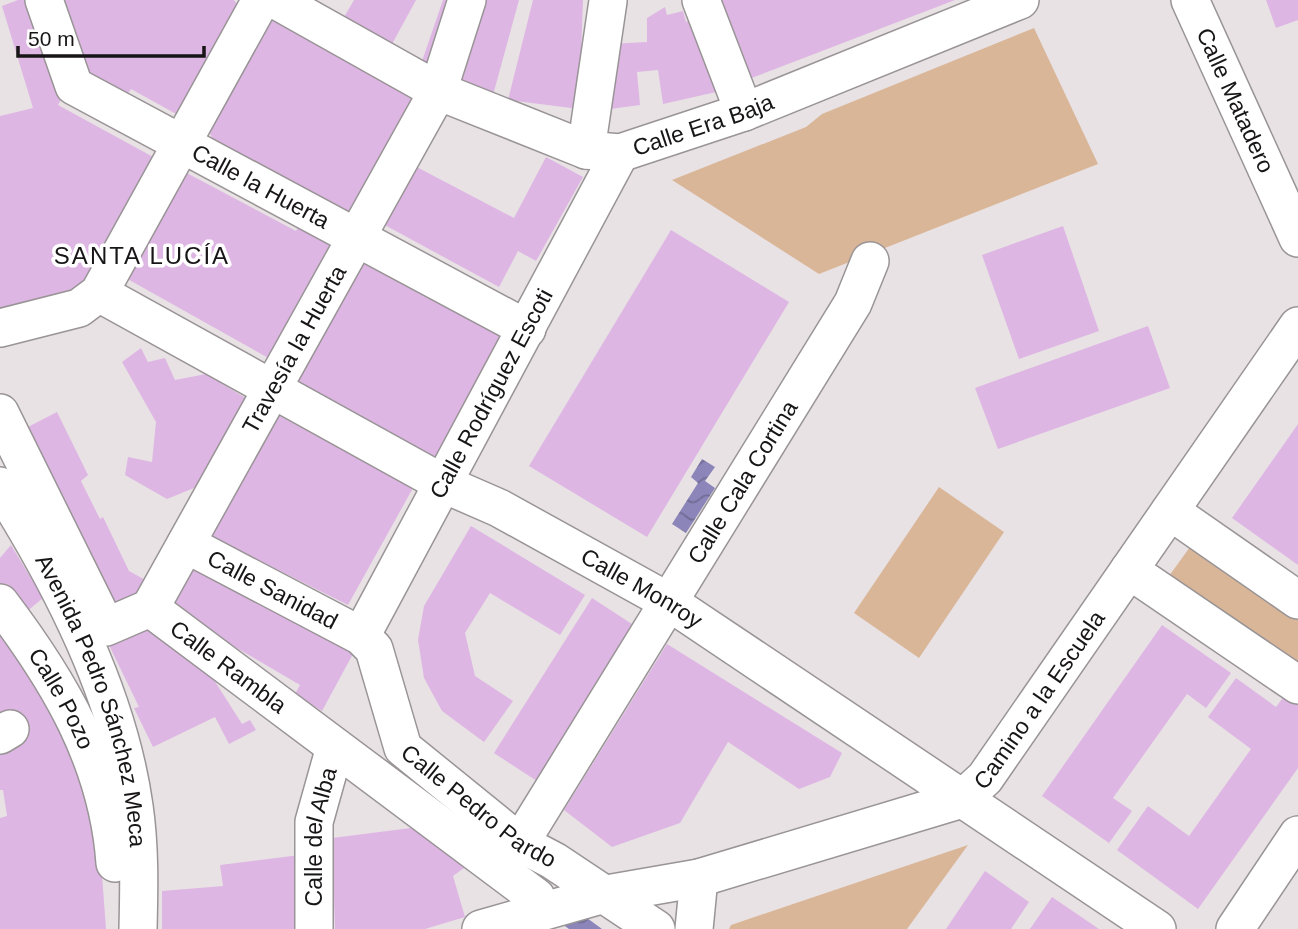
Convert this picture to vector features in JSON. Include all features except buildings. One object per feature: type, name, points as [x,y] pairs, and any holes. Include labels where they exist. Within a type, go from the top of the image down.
[{"type":"street","name":"Calle la Huerta","points":[[44,0],[74,86],[527,329]]},
{"type":"street","points":[[0,328],[79,308],[99,293],[261,0]]},
{"type":"street","points":[[276,0],[438,91],[603,151]]},
{"type":"street","name":"Travesía la Huerta","points":[[150,608],[438,91],[467,0]]},
{"type":"street","points":[[701,0],[744,112]]},
{"type":"street","name":"Calle Era Baja","points":[[603,151],[744,112],[1020,0]]},
{"type":"street","name":"Calle Matadero","points":[[1190,0],[1298,238]]},
{"type":"street","name":"Calle Rodríguez Escoti","points":[[361,636],[527,329],[603,151],[608,1]]},
{"type":"street","name":"Calle Cala Cortina","points":[[520,843],[853,303],[870,261]]},
{"type":"street","name":"Calle Monroy","points":[[99,293],[443,484],[499,508],[669,602],[1157,929]]},
{"type":"street","name":"Camino a la Escuela","points":[[481,929],[601,895],[699,878],[962,799],[985,778],[1298,326]]},
{"type":"street","name":"Calle Rambla","points":[[0,413],[106,627],[150,608],[536,897]]},
{"type":"street","name":"Avenida Pedro Sánchez Meca","points":[[0,486],[10,531],[71,617],[117,733],[134,804],[138,838],[138,929]]},
{"type":"street","points":[[1170,511],[1298,600]]},
{"type":"street","name":"Calle Sanidad","points":[[186,544],[361,636]]},
{"type":"street","points":[[1129,570],[1298,685]]},
{"type":"street","name":"Calle Pozo","points":[[0,603],[33,646],[68,704],[95,763],[110,819],[120,929]]},
{"type":"street","name":"Calle Pedro Pardo","points":[[361,636],[374,649],[403,748],[520,843],[554,862],[656,929]]},
{"type":"street","name":"Calle del Alba","points":[[314,929],[314,822],[335,747]]},
{"type":"street","points":[[1235,929],[1298,835]]},
{"type":"street","points":[[694,929],[699,878]]},
{"type":"shaded area","points":[[1034,28],[1098,164],[819,274],[672,180],[806,127],[822,114]]},
{"type":"shaded area","points":[[939,487],[1004,532],[919,658],[854,613]]},
{"type":"shaded area","points":[[1195,540],[1298,609],[1298,675],[1164,583]]},
{"type":"shaded area","points":[[968,845],[907,929],[729,929],[731,925]]},
{"type":"water","points":[[702,459],[715,467],[705,481],[715,488],[686,533],[672,524],[698,483],[691,477]]},
{"type":"water","points":[[587,918],[602,929],[569,929],[562,924]]},
{"type":"district","name":"SANTA LUCÍA","points":[[142,256]]}]
